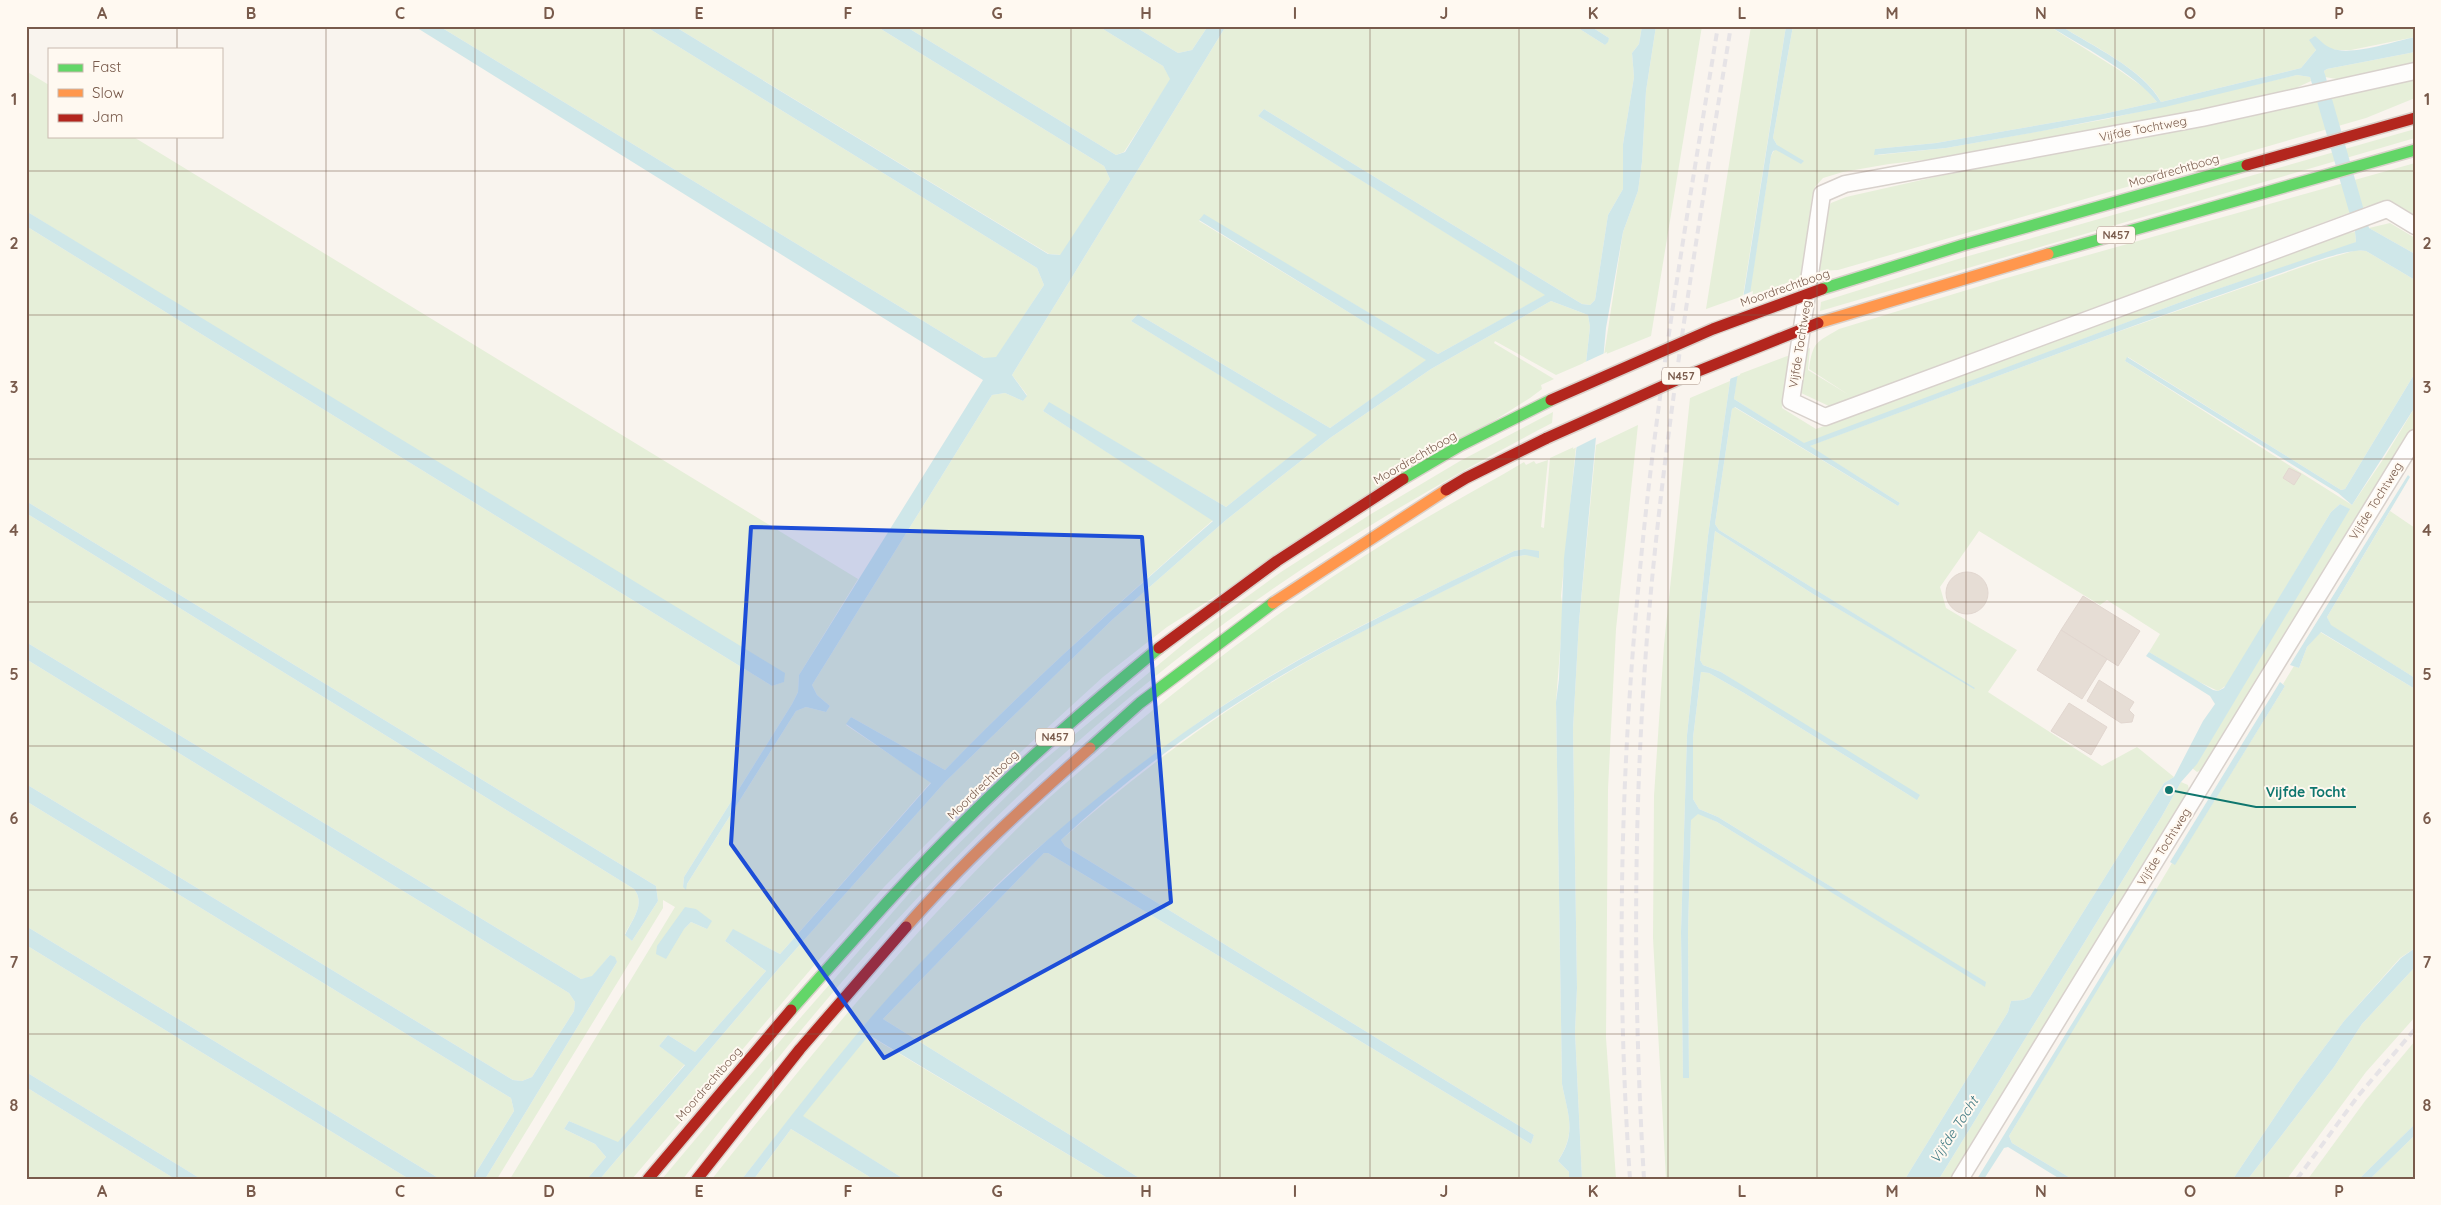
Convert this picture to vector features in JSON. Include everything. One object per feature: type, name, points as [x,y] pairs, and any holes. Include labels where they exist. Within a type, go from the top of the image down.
[{"type":"main road","name":"Moordrechtboog","points":[[648,1179],[779,1024],[906,880],[1011,775],[1124,677],[1210,610],[1300,546],[1391,486],[1450,452],[1551,400],[1712,329],[1822,289],[1963,245],[2415,118]]},
{"type":"main road","name":"N457","points":[[697,1179],[800,1049],[927,903],[1024,807],[1140,703],[1228,635],[1320,571],[1466,478],[1615,405],[1703,367],[1818,323],[1978,274],[2415,150]]},
{"type":"street","name":"Vijfde Tochtweg","points":[[2415,71],[2202,118],[1845,184],[1822,194],[1791,401],[1824,417],[2387,209],[2415,226]]},
{"type":"street","name":"Vijfde Tochtweg","points":[[1960,1179],[2415,438]]},
{"type":"highlighted area","points":[[751,527],[1142,537],[1171,902],[884,1058],[731,844]]},
{"type":"green space","points":[[439,26],[645,26],[1037,268],[1044,285],[996,358],[984,358]]},
{"type":"green space","points":[[674,26],[876,26],[1104,166],[1110,179],[1061,255],[1049,254]]},
{"type":"green space","points":[[905,26],[1098,26],[1163,66],[1171,79],[1124,152],[1116,155]]},
{"type":"green space","points":[[1134,26],[1208,26],[1192,50],[1178,53]]},
{"type":"green space","points":[[1226,26],[1575,26],[1605,45],[1609,38],[1590,26],[1642,26],[1639,44],[1632,53],[1634,77],[1623,144],[1623,189],[1608,215],[1595,300],[1590,305],[1582,304],[1264,109],[1258,116],[1546,295],[1438,354],[1204,215],[1199,221],[1427,360],[1330,428],[1138,314],[1131,321],[1318,435],[1226,507],[1049,403],[1043,411],[1213,520],[1110,611],[977,737],[945,770],[851,717],[846,725],[931,782],[780,954],[733,930],[725,941],[766,971],[695,1052],[668,1035],[659,1046],[685,1064],[618,1143],[569,1121],[564,1129],[595,1144],[606,1157],[587,1179],[510,1179],[675,907],[663,900],[663,908],[497,1179],[485,1179],[617,962],[610,955],[592,977],[581,979],[26,642],[26,513],[634,889],[639,900],[637,912],[625,934],[632,941],[658,901],[656,886],[26,501],[26,226],[772,686],[783,682],[26,211],[26,71],[48,84],[48,138],[135,138],[858,579],[799,675],[798,692],[792,704],[684,877],[683,887],[687,884],[796,711],[806,707],[826,712],[830,706],[817,695],[812,685],[992,395],[1005,393],[1023,401],[1027,395],[1012,375]],"holes":[[[696,909],[707,929],[691,922],[684,929]]]},
{"type":"green space","points":[[1656,26],[1702,26],[1651,336],[1604,355],[1623,232],[1638,191],[1642,162],[1646,91]]},
{"type":"green space","points":[[1751,26],[1786,26],[1743,296],[1706,309]]},
{"type":"green space","points":[[1793,26],[2049,26],[2146,89],[2157,102],[2103,114],[1936,143],[1875,149],[1878,155],[1946,148],[2107,119],[2297,75],[2310,77],[2311,81],[2298,87],[2297,91],[1951,157],[1889,164],[1843,172],[1823,178],[1815,187],[1812,197],[1801,278],[1749,296],[1771,156],[1777,145],[1773,138]]},
{"type":"green space","points":[[2061,26],[2283,26],[2287,29],[2289,26],[2415,26],[2415,37],[2351,50],[2337,50],[2314,46],[2316,50],[2301,68],[2161,102],[2143,79],[2130,69]]},
{"type":"green space","points":[[2415,52],[2415,63],[2342,80],[2325,77],[2324,71],[2327,69]]},
{"type":"green space","points":[[2415,80],[2415,98],[2366,118],[1838,270],[1817,271],[1826,211],[1831,203],[1846,197],[1997,163],[2161,133]]},
{"type":"green space","points":[[2415,129],[2415,138],[1820,311],[1821,302],[1958,259]]},
{"type":"green space","points":[[2415,163],[2415,215],[2392,203],[2367,206],[1831,407],[1799,392],[1805,351],[1810,348],[1808,370],[1849,395],[1809,369],[1812,353],[1820,340],[1839,329],[2003,279]]},
{"type":"green space","points":[[2390,223],[2415,238],[2415,254],[2369,228]]},
{"type":"green space","points":[[2355,232],[2356,242],[2350,245],[2197,296],[1804,444],[1734,399],[1737,375],[1790,355],[1782,408],[1816,429],[2334,235]]},
{"type":"green space","points":[[2357,250],[2366,251],[2415,280],[2415,373],[2345,489],[2341,490],[2128,357],[2125,361],[2352,505],[2384,458],[2415,407],[2415,427],[2206,768],[2197,772],[2192,768],[2197,763],[2349,509],[2340,504],[2331,512],[2227,685],[2218,691],[2191,678],[2149,652],[2160,634],[2107,600],[2100,605],[1979,531],[1940,587],[1946,608],[2017,650],[1988,692],[2102,766],[2137,747],[2174,777],[2164,783],[2030,997],[2011,1001],[2008,1012],[1905,1179],[1666,1179],[1653,938],[1654,796],[1664,645],[1690,398],[1730,381],[1708,536],[1687,735],[1681,932],[1683,1077],[1689,1078],[1688,932],[1691,819],[1698,813],[1717,822],[1985,986],[1985,982],[1718,817],[1699,809],[1693,799],[1693,738],[1701,672],[1709,673],[1744,693],[1917,800],[1721,672],[1703,665],[1700,660],[1715,531],[1813,594],[1974,688],[1719,530],[1715,524],[1732,409],[1734,407],[1898,506],[1900,503],[1809,446],[2103,337],[2319,261]]},
{"type":"green space","points":[[1551,301],[1588,315],[1590,327],[1586,362],[1556,375],[1495,341],[1494,343],[1554,379],[1541,385],[1542,389],[1530,398],[1167,627],[1103,677],[981,788],[884,887],[817,962],[632,1179],[600,1179],[780,967],[945,782],[1112,620],[1226,520],[1330,438],[1431,369]]},
{"type":"green space","points":[[1553,412],[1552,423],[1382,518],[1273,589],[1220,626],[1118,707],[1057,760],[999,815],[887,931],[834,991],[732,1115],[683,1179],[662,1179],[913,889],[1038,765],[1193,636],[1281,572],[1371,514],[1460,461]]},
{"type":"green space","points":[[1638,425],[1616,629],[1608,789],[1606,1038],[1616,1179],[1582,1179],[1575,1032],[1577,988],[1573,729],[1579,622],[1596,445]]},
{"type":"green space","points":[[1576,446],[1561,596],[1563,611],[1556,702],[1562,1084],[1569,1123],[1567,1141],[1558,1161],[1569,1172],[1569,1179],[1141,1179],[883,1019],[1044,853],[1048,853],[1531,1144],[1534,1135],[1065,846],[1061,840],[1165,755],[1248,697],[1305,662],[1364,631],[1512,557],[1526,555],[1524,549],[1514,551],[1433,590],[1353,630],[1275,673],[1199,722],[1058,831],[1005,877],[969,912],[901,985],[804,1100],[742,1179],[712,1179],[827,1037],[907,944],[1034,812],[1079,772],[1190,680],[1291,605],[1396,536],[1524,462],[1526,465],[1534,461],[1536,464],[1548,460],[1541,527],[1544,528],[1550,458]]},
{"type":"green space","points":[[2390,511],[2415,528],[2415,678],[2330,625],[2327,617]]},
{"type":"green space","points":[[2320,632],[2415,689],[2415,948],[2400,958],[2344,1021],[2296,1085],[2233,1179],[2072,1179],[2012,1143],[2009,1136],[2172,863],[2175,864],[2285,686],[2283,684],[2294,666],[2299,668],[2307,647]]},
{"type":"green space","points":[[26,659],[569,993],[575,1002],[574,1011],[532,1077],[522,1081],[513,1080],[26,784]]},
{"type":"green space","points":[[2181,782],[2188,785],[2189,790],[1953,1179],[1939,1179],[2162,816]]},
{"type":"green space","points":[[26,801],[511,1098],[514,1111],[472,1179],[440,1179],[26,926]]},
{"type":"green space","points":[[26,945],[409,1179],[201,1179],[26,1072]]},
{"type":"green space","points":[[2415,967],[2415,1017],[2366,1072],[2287,1179],[2248,1179],[2334,1067],[2362,1024]]},
{"type":"green space","points":[[868,1035],[1109,1179],[904,1179],[802,1116]]},
{"type":"green space","points":[[2415,1041],[2415,1124],[2359,1179],[2308,1179],[2365,1101]]},
{"type":"green space","points":[[26,1087],[175,1179],[26,1179]]},
{"type":"green space","points":[[791,1129],[873,1179],[754,1179]]},
{"type":"green space","points":[[2415,1135],[2415,1179],[2370,1179]]},
{"type":"water","points":[[414,26],[439,26],[984,358],[996,357],[1044,285],[1037,268],[645,26],[674,26],[1048,254],[1060,255],[1110,179],[1104,166],[876,26],[905,26],[1116,155],[1125,152],[1170,79],[1163,66],[1098,26],[1134,26],[1178,53],[1192,50],[1208,26],[1226,26],[1012,375],[1027,396],[1023,401],[1005,393],[992,395],[812,685],[817,695],[830,706],[826,712],[806,707],[796,711],[687,884],[686,890],[683,887],[684,877],[792,704],[798,692],[799,675],[983,380]]},
{"type":"water","points":[[1575,26],[1590,26],[1609,38],[1608,42],[1605,45]]},
{"type":"water","points":[[1642,26],[1656,26],[1646,91],[1642,162],[1638,191],[1623,232],[1606,328],[1579,622],[1573,729],[1577,988],[1575,1032],[1582,1179],[1569,1179],[1569,1172],[1558,1161],[1567,1142],[1569,1124],[1562,1084],[1556,702],[1559,679],[1564,558],[1590,327],[1588,315],[1551,301],[1431,369],[1330,438],[1226,520],[1112,620],[945,782],[780,967],[600,1179],[587,1179],[606,1157],[595,1144],[564,1129],[569,1121],[618,1142],[685,1065],[659,1046],[668,1035],[695,1052],[766,971],[725,941],[733,929],[780,954],[931,783],[846,724],[851,717],[945,770],[1076,642],[1213,521],[1043,411],[1049,402],[1226,507],[1317,435],[1131,321],[1138,314],[1330,428],[1426,360],[1199,220],[1204,214],[1438,354],[1545,295],[1258,116],[1264,109],[1582,304],[1590,305],[1595,300],[1608,215],[1623,189],[1623,144],[1634,77],[1632,53],[1639,44]]},
{"type":"water","points":[[1786,26],[1793,26],[1773,138],[1777,145],[1804,161],[1801,164],[1776,150],[1773,151],[1771,156],[1734,399],[1804,443],[2197,296],[2356,242],[2355,232],[2310,77],[2297,75],[2165,107],[2042,131],[1946,148],[1874,155],[1875,149],[1936,143],[2103,114],[2157,102],[2136,81],[2122,71],[2049,26],[2061,26],[2116,59],[2142,79],[2161,102],[2301,68],[2316,50],[2309,40],[2315,36],[2329,47],[2349,51],[2415,37],[2415,52],[2324,71],[2369,228],[2415,254],[2415,280],[2366,251],[2328,257],[2032,363],[1810,446],[1900,503],[1898,506],[1735,407],[1732,409],[1715,524],[1719,530],[1975,688],[1813,594],[1715,531],[1700,660],[1703,665],[1721,672],[1920,795],[1917,800],[1744,693],[1709,673],[1701,672],[1693,738],[1693,799],[1699,809],[1718,817],[1986,982],[1985,987],[1717,822],[1698,814],[1691,820],[1688,932],[1689,1078],[1683,1078],[1681,932],[1687,735],[1708,536],[1730,381]]},
{"type":"water","points":[[26,211],[785,673],[784,682],[772,686],[26,226]]},
{"type":"water","points":[[2127,357],[2341,490],[2345,489],[2415,373],[2415,407],[2352,505],[2338,493],[2125,361]]},
{"type":"water","points":[[2408,475],[2410,477],[2327,617],[2331,625],[2415,678],[2415,689],[2321,632],[2307,647],[2299,668],[2290,665]]},
{"type":"water","points":[[26,501],[656,886],[658,901],[632,941],[625,935],[637,912],[639,900],[634,889],[26,513]]},
{"type":"water","points":[[2340,504],[2350,509],[2197,764],[2181,782],[1939,1179],[1905,1179],[2008,1012],[2011,1001],[2030,997],[2164,783],[2174,777],[2203,721],[2215,704],[2210,696],[2146,656],[2149,652],[2213,690],[2218,691],[2224,688],[2331,512]]},
{"type":"water","points":[[1524,549],[1539,551],[1539,558],[1526,555],[1512,557],[1329,649],[1258,690],[1155,760],[1091,812],[1061,840],[1065,846],[1534,1135],[1531,1144],[1048,853],[1044,853],[883,1019],[1141,1179],[1109,1179],[869,1035],[803,1116],[904,1179],[873,1179],[791,1129],[754,1179],[742,1179],[855,1036],[895,990],[965,917],[1039,847],[1117,782],[1199,722],[1275,674],[1353,630],[1514,551]]},
{"type":"water","points":[[26,642],[581,979],[592,976],[610,955],[615,957],[617,962],[485,1179],[472,1179],[514,1111],[511,1098],[26,801],[26,784],[513,1080],[522,1081],[532,1077],[574,1011],[575,1002],[569,993],[26,659]]},
{"type":"water","points":[[2280,682],[2285,686],[2175,865],[2170,862]]},
{"type":"water","points":[[2155,888],[2158,890],[2009,1136],[2012,1143],[2072,1179],[2060,1179],[2008,1147],[2004,1148],[1984,1179],[1977,1179]]},
{"type":"water","points":[[685,907],[696,909],[712,921],[707,929],[691,922],[684,929],[666,959],[656,954],[657,946]]},
{"type":"water","points":[[26,926],[440,1179],[409,1179],[26,945]]},
{"type":"water","points":[[2415,948],[2415,967],[2362,1024],[2334,1067],[2248,1179],[2233,1179],[2296,1085],[2344,1021],[2401,958]]},
{"type":"water","points":[[26,1072],[201,1179],[175,1179],[26,1087]]},
{"type":"water","points":[[2415,1124],[2415,1135],[2370,1179],[2359,1179]]},
{"type":"pier","points":[[1753,291],[1740,375],[1727,380],[1741,296]]},
{"type":"pier","points":[[1607,352],[1599,436],[1573,449],[1583,363]]},
{"type":"building","points":[[2289,468],[2301,474],[2294,485],[2283,478]]},
{"type":"building","points":[[1963,572],[1971,572],[1982,578],[1988,593],[1982,608],[1971,614],[1963,614],[1952,608],[1946,597],[1946,589],[1952,578]]},
{"type":"building","points":[[2083,596],[2140,631],[2118,666],[2061,630]]},
{"type":"building","points":[[2061,630],[2107,659],[2082,699],[2037,670]]},
{"type":"building","points":[[2099,680],[2134,702],[2129,710],[2134,715],[2132,722],[2121,723],[2087,701]]},
{"type":"building","points":[[2069,703],[2107,727],[2091,755],[2051,731]]},
{"type":"railway","points":[[1630,1179],[1623,1029],[1622,879],[1624,804],[1633,654],[1654,441],[1684,233],[1718,26]]},
{"type":"railway","points":[[1644,1179],[1640,1104],[1636,879],[1641,729],[1646,655],[1659,510],[1677,371],[1731,26]]},
{"type":"railway","points":[[2297,1179],[2358,1096],[2415,1029]]},
{"type":"traffic: fast","points":[[2048,254],[2415,150]]},
{"type":"traffic: fast","points":[[1822,289],[1963,245],[2247,165]]},
{"type":"traffic: fast","points":[[1403,479],[1461,445],[1551,400]]},
{"type":"traffic: fast","points":[[1090,748],[1140,703],[1273,603]]},
{"type":"traffic: fast","points":[[791,1010],[899,890],[966,820],[1060,732],[1159,648]]},
{"type":"traffic: slow","points":[[1818,323],[2048,254]]},
{"type":"traffic: slow","points":[[1273,603],[1446,490]]},
{"type":"traffic: slow","points":[[906,927],[972,857],[1090,748]]},
{"type":"traffic: jam","points":[[2247,165],[2415,118]]},
{"type":"traffic: jam","points":[[1551,400],[1713,329],[1822,289]]},
{"type":"traffic: jam","points":[[1547,438],[1681,378],[1818,323]]},
{"type":"traffic: jam","points":[[1446,490],[1466,478],[1547,438]]},
{"type":"traffic: jam","points":[[1159,648],[1277,561],[1403,479]]},
{"type":"traffic: jam","points":[[697,1179],[800,1049],[906,927]]},
{"type":"traffic: jam","points":[[648,1179],[791,1010]]},
{"type":"place","name":"Vijfde Tocht","points":[[2169,790]]}]
